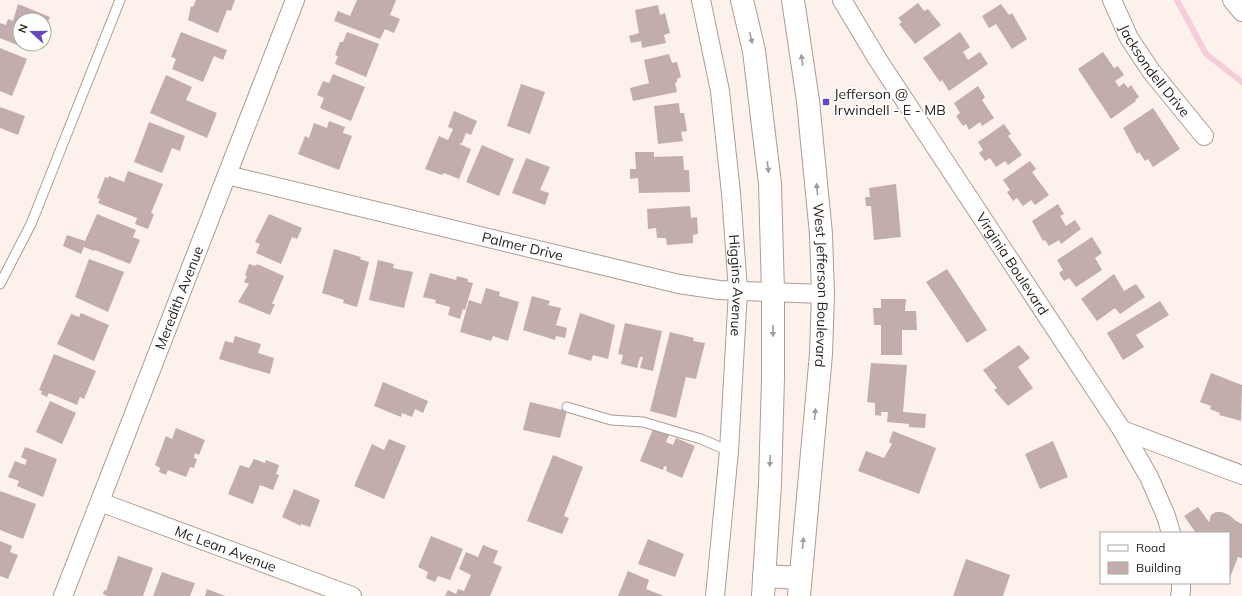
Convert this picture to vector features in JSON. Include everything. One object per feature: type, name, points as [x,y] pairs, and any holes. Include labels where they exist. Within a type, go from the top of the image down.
[{"type":"main road","points":[[742,0],[754,51],[770,184],[773,292],[773,378],[770,476],[763,586],[799,587]]},
{"type":"main road","name":"West Jefferson Boulevard","points":[[793,0],[810,125],[821,234],[823,294],[821,354],[799,587]]},
{"type":"street","name":"Meredith Avenue","points":[[63,596],[295,0]]},
{"type":"street","name":"Higgins Avenue","points":[[701,0],[720,91],[731,192],[738,291],[729,451],[715,596]]},
{"type":"street","name":"Virginia Boulevard","points":[[842,0],[878,60],[1122,430],[1149,477],[1166,516],[1171,532]]},
{"type":"street","name":"Jacksondell Drive","points":[[1112,0],[1129,38],[1151,70],[1204,136]]},
{"type":"street","points":[[1232,0],[1242,12]]},
{"type":"street","name":"Palmer Drive","points":[[227,175],[679,284],[719,290],[823,294]]},
{"type":"street","points":[[1122,430],[1242,475]]},
{"type":"street","name":"Mc Lean Avenue","points":[[100,502],[352,596]]},
{"type":"street","points":[[1180,584],[1180,596]]},
{"type":"lane","points":[[0,284],[30,224],[120,0]]},
{"type":"lane","points":[[567,407],[611,420],[643,422],[701,439],[729,451]]},
{"type":"building","points":[[196,0],[235,0],[231,11],[227,10],[218,33],[188,20],[191,6],[193,7]]},
{"type":"building","points":[[357,0],[396,0],[390,15],[400,19],[394,33],[385,29],[380,39],[334,21],[338,11],[350,16]]},
{"type":"building","points":[[918,3],[924,11],[928,9],[941,25],[915,44],[899,24],[902,22],[898,18]]},
{"type":"building","points":[[18,4],[38,12],[16,12]]},
{"type":"building","points":[[1001,4],[1009,15],[1012,13],[1027,39],[1012,49],[996,24],[989,28],[982,16]]},
{"type":"building","points":[[658,5],[660,15],[665,13],[670,33],[664,35],[666,43],[642,48],[641,41],[631,43],[629,36],[639,33],[635,10]]},
{"type":"building","points":[[8,19],[12,21],[12,43],[0,38],[0,23],[6,25]]},
{"type":"building","points":[[181,32],[227,50],[223,60],[214,56],[203,82],[172,69],[176,59],[171,57]]},
{"type":"building","points":[[347,32],[379,44],[366,77],[335,64],[338,56],[335,55],[340,42],[343,42]]},
{"type":"building","points":[[960,32],[970,47],[963,52],[968,60],[980,52],[988,64],[949,91],[942,80],[940,82],[923,58]]},
{"type":"building","points":[[0,48],[27,59],[12,96],[0,91]]},
{"type":"building","points":[[1103,52],[1114,68],[1118,66],[1124,75],[1115,81],[1119,87],[1124,83],[1128,88],[1131,85],[1139,97],[1135,100],[1136,101],[1111,119],[1078,69]]},
{"type":"building","points":[[669,54],[672,63],[677,62],[681,77],[677,79],[677,82],[675,83],[677,92],[633,101],[630,88],[649,83],[644,60]]},
{"type":"building","points":[[333,74],[365,87],[351,121],[320,108],[324,98],[317,95],[323,81],[329,83]]},
{"type":"building","points":[[166,75],[192,87],[186,100],[217,113],[207,138],[150,113]]},
{"type":"building","points":[[521,84],[545,92],[530,134],[507,126]]},
{"type":"building","points":[[978,86],[985,97],[982,100],[994,118],[982,126],[980,122],[969,130],[966,124],[963,126],[956,116],[960,113],[954,103]]},
{"type":"building","points":[[679,103],[680,113],[684,113],[687,131],[681,132],[683,141],[658,144],[654,106]]},
{"type":"building","points":[[0,107],[25,116],[18,135],[0,128]]},
{"type":"building","points":[[1153,108],[1180,149],[1153,167],[1148,159],[1145,161],[1139,152],[1137,154],[1123,128]]},
{"type":"building","points":[[454,111],[477,121],[471,135],[466,133],[462,143],[459,144],[471,149],[459,179],[444,173],[442,175],[425,169],[439,136],[448,140],[453,129],[448,127]]},
{"type":"building","points":[[329,121],[345,127],[343,133],[352,136],[339,170],[298,154],[305,136],[309,138],[314,123],[327,128]]},
{"type":"building","points":[[149,122],[185,136],[180,151],[172,148],[162,173],[134,162]]},
{"type":"building","points":[[1004,124],[1011,134],[1008,136],[1022,155],[1008,165],[1005,161],[996,167],[990,158],[985,161],[979,153],[983,150],[978,142]]},
{"type":"building","points":[[482,145],[514,159],[499,196],[466,182]]},
{"type":"building","points":[[635,152],[654,152],[654,157],[683,156],[684,170],[689,170],[690,192],[639,193],[638,178],[630,179],[630,169],[636,169]]},
{"type":"building","points":[[526,158],[550,167],[540,190],[549,193],[545,205],[512,193]]},
{"type":"building","points":[[1030,161],[1036,169],[1032,172],[1049,195],[1035,205],[1031,200],[1023,206],[1017,198],[1013,201],[1007,192],[1010,190],[1003,180]]},
{"type":"building","points":[[128,171],[163,184],[151,213],[154,214],[148,229],[135,224],[137,218],[98,203],[100,199],[97,198],[105,177],[108,178],[109,176],[124,182]]},
{"type":"building","points":[[896,184],[901,237],[874,240],[871,206],[866,206],[865,197],[870,197],[869,188]]},
{"type":"building","points":[[1058,204],[1064,214],[1060,216],[1066,226],[1075,220],[1081,229],[1061,244],[1059,240],[1049,246],[1045,240],[1043,241],[1032,221]]},
{"type":"building","points":[[690,206],[691,218],[697,217],[698,234],[693,235],[693,243],[667,245],[666,238],[657,238],[656,228],[648,229],[647,209]]},
{"type":"building","points":[[97,214],[136,230],[133,237],[140,240],[130,264],[84,247],[81,254],[63,246],[67,235],[85,241]]},
{"type":"building","points":[[269,214],[302,228],[297,239],[292,237],[281,264],[256,253],[260,244],[255,242]]},
{"type":"building","points":[[1092,237],[1102,253],[1095,258],[1102,270],[1076,287],[1069,278],[1064,281],[1059,273],[1063,270],[1057,260]]},
{"type":"building","points":[[334,249],[361,257],[360,259],[369,262],[357,307],[343,303],[344,300],[322,293]]},
{"type":"building","points":[[89,259],[124,272],[108,312],[75,297]]},
{"type":"building","points":[[378,260],[394,264],[393,268],[413,272],[404,308],[369,300]]},
{"type":"building","points":[[249,264],[256,266],[257,264],[284,276],[272,304],[275,304],[270,315],[238,302],[249,284],[244,282],[247,276],[245,275]]},
{"type":"building","points":[[947,269],[987,330],[967,343],[926,282]]},
{"type":"building","points":[[430,273],[456,280],[457,276],[468,279],[468,282],[473,283],[465,310],[463,309],[460,319],[448,315],[450,307],[435,303],[436,300],[423,297]]},
{"type":"building","points":[[1114,274],[1124,291],[1136,284],[1145,297],[1120,314],[1115,308],[1097,321],[1081,299]]},
{"type":"building","points":[[486,288],[500,292],[499,296],[519,302],[508,341],[493,336],[491,341],[460,332],[469,300],[481,304]]},
{"type":"building","points":[[532,296],[550,301],[548,305],[561,308],[556,325],[567,328],[565,338],[556,336],[555,340],[523,330]]},
{"type":"building","points":[[881,299],[906,299],[905,311],[916,311],[917,330],[902,330],[902,355],[881,355],[881,325],[874,325],[873,308],[881,308]]},
{"type":"building","points":[[1160,301],[1169,315],[1136,335],[1144,347],[1123,360],[1107,333]]},
{"type":"building","points":[[81,313],[109,325],[94,361],[57,344],[71,314],[79,317]]},
{"type":"building","points":[[580,313],[615,325],[608,359],[593,355],[591,361],[568,354]]},
{"type":"building","points":[[625,323],[662,331],[653,371],[640,368],[643,357],[640,357],[637,368],[621,364],[623,355],[618,354]]},
{"type":"building","points":[[670,332],[694,338],[693,341],[705,343],[696,379],[686,377],[676,418],[650,411]]},
{"type":"building","points":[[235,336],[261,344],[258,353],[274,358],[270,374],[219,359],[225,341],[233,343]]},
{"type":"building","points":[[1019,345],[1030,358],[1018,367],[1033,388],[1008,406],[994,390],[997,388],[983,370]]},
{"type":"building","points":[[54,354],[96,371],[84,399],[80,397],[77,405],[49,393],[47,397],[41,394],[42,391],[39,390]]},
{"type":"building","points":[[871,363],[907,365],[903,412],[926,414],[925,428],[909,427],[909,424],[887,422],[888,412],[881,412],[881,416],[875,415],[875,403],[867,402]]},
{"type":"building","points":[[1211,373],[1242,385],[1241,421],[1219,415],[1220,413],[1210,409],[1211,406],[1200,402]]},
{"type":"building","points":[[383,382],[428,401],[423,413],[415,409],[412,417],[402,413],[401,417],[374,406]]},
{"type":"building","points":[[50,401],[76,413],[62,444],[36,432]]},
{"type":"building","points":[[530,402],[567,411],[560,438],[523,430]]},
{"type":"building","points":[[176,428],[205,440],[199,455],[195,453],[194,458],[197,459],[194,468],[190,467],[186,477],[168,470],[166,475],[159,472],[160,468],[155,465],[166,436],[172,439]]},
{"type":"building","points":[[653,429],[669,435],[666,442],[673,445],[676,438],[695,446],[682,478],[666,471],[667,467],[664,466],[663,470],[640,461]]},
{"type":"building","points":[[893,431],[936,448],[919,494],[858,471],[866,451],[884,458],[892,444],[889,442]]},
{"type":"building","points":[[389,439],[406,446],[384,499],[354,486],[372,444],[384,450]]},
{"type":"building","points":[[1053,441],[1068,477],[1040,489],[1025,454]]},
{"type":"building","points":[[25,447],[57,459],[43,497],[17,486],[19,481],[8,477],[15,461],[25,465],[27,460],[21,457]]},
{"type":"building","points":[[553,455],[583,467],[564,516],[569,518],[562,534],[527,521]]},
{"type":"building","points":[[254,459],[265,463],[266,460],[279,465],[276,474],[279,475],[273,490],[260,485],[253,504],[228,494],[240,465],[249,468]]},
{"type":"building","points":[[294,489],[320,500],[310,527],[301,524],[301,526],[282,517]]},
{"type":"building","points":[[0,491],[36,504],[23,539],[0,530]]},
{"type":"building","points":[[1198,507],[1209,522],[1211,515],[1216,512],[1222,512],[1242,524],[1242,558],[1238,557],[1230,577],[1230,532],[1195,532],[1184,516]]},
{"type":"building","points":[[431,536],[463,549],[450,580],[438,576],[435,582],[426,578],[428,572],[418,567]]},
{"type":"building","points":[[648,539],[684,554],[675,577],[638,564]]},
{"type":"building","points":[[0,541],[12,546],[10,552],[18,555],[8,579],[0,576]]},
{"type":"building","points":[[483,545],[498,551],[493,563],[502,567],[490,596],[445,596],[448,590],[456,594],[458,589],[464,591],[471,575],[459,569],[466,552],[478,557]]},
{"type":"building","points":[[118,556],[153,568],[143,596],[107,596],[103,594],[104,590],[106,591]]},
{"type":"building","points":[[966,559],[1010,575],[1003,596],[953,596]]},
{"type":"building","points":[[628,571],[649,580],[646,589],[664,596],[618,596]]},
{"type":"building","points":[[162,572],[195,583],[190,596],[153,596]]},
{"type":"building","points":[[207,589],[215,592],[225,596],[205,596]]},
{"type":"waterway","points":[[1177,0],[1206,54],[1242,82]]},
{"type":"place","name":"Jefferson @ Irwindell - E - MB","points":[[826,102]]}]
